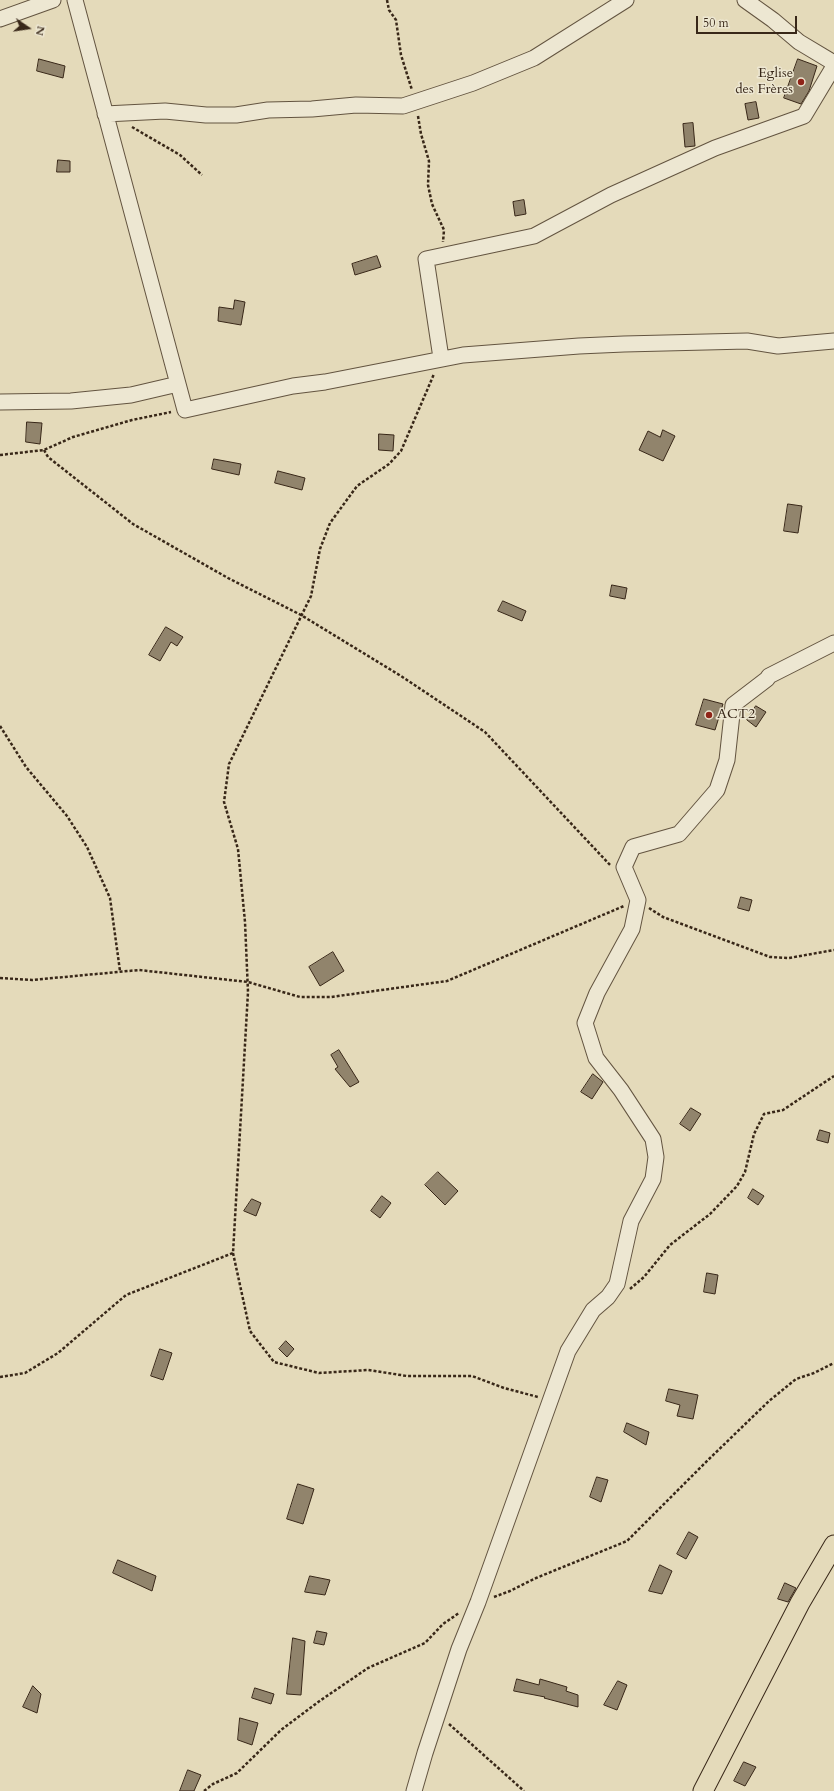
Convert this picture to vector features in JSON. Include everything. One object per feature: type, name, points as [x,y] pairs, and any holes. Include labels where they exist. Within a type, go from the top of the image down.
[{"type":"main road","points":[[703,1791],[800,1604],[834,1545]]},
{"type":"street","points":[[0,19],[54,0]]},
{"type":"street","points":[[75,0],[185,410],[293,386],[325,382],[440,358],[463,355],[579,346],[747,341],[778,346],[834,341]]},
{"type":"street","points":[[105,114],[165,111],[206,115],[236,115],[268,110],[312,109],[356,105],[403,106],[473,83],[534,58],[626,0]]},
{"type":"street","points":[[745,0],[773,20],[799,42],[834,62]]},
{"type":"street","points":[[440,358],[426,259],[442,257],[534,236],[611,195],[715,148],[804,116],[834,66]]},
{"type":"street","points":[[0,402],[72,401],[131,395],[178,384]]},
{"type":"street","points":[[414,1791],[459,1649],[478,1602],[568,1351],[593,1310],[608,1297],[617,1284],[631,1221],[653,1179],[656,1157],[653,1139],[621,1090],[596,1058],[585,1023],[597,994],[632,929],[638,900],[624,867],[633,847],[679,834],[717,790],[727,760],[733,706],[769,676],[834,643]]},
{"type":"path","points":[[387,0],[389,10],[396,20],[400,55],[416,102],[421,134],[429,161],[428,185],[432,204],[444,230],[442,257]]},
{"type":"path","points":[[129,125],[180,155],[202,175]]},
{"type":"path","points":[[440,358],[401,451],[389,464],[357,486],[330,523],[320,549],[311,596],[229,764],[224,802],[238,849],[245,922],[248,982],[233,1253],[250,1331],[274,1362],[319,1373],[368,1370],[407,1376],[472,1376],[504,1388],[550,1400]]},
{"type":"path","points":[[0,455],[44,450],[73,437],[132,420],[185,410]]},
{"type":"path","points":[[44,450],[48,457],[133,524],[228,578],[301,615],[401,676],[485,732],[598,851],[613,869]]},
{"type":"path","points":[[0,726],[26,767],[67,816],[87,848],[110,898],[120,971]]},
{"type":"path","points":[[0,978],[32,980],[139,970],[248,982],[300,997],[331,997],[447,981],[638,900],[663,917],[770,957],[789,958],[834,950]]},
{"type":"path","points":[[624,1293],[644,1277],[670,1245],[710,1214],[737,1186],[745,1172],[754,1134],[764,1114],[783,1110],[834,1076]]},
{"type":"path","points":[[0,1377],[25,1373],[58,1353],[126,1295],[233,1253]]},
{"type":"path","points":[[510,1591],[536,1578],[627,1541],[769,1401],[796,1379],[814,1373],[834,1363]]},
{"type":"path","points":[[204,1791],[213,1784],[237,1773],[281,1730],[327,1696],[368,1668],[425,1643],[443,1624],[462,1610],[478,1602]]},
{"type":"path","points":[[438,1714],[524,1791]]},
{"type":"building","points":[[39,59],[65,66],[63,78],[37,71]]},
{"type":"building","name":"Eglise des Frères","points":[[798,59],[817,66],[809,91],[801,104],[784,98]]},
{"type":"building","points":[[756,102],[759,118],[748,120],[745,104]]},
{"type":"building","points":[[693,123],[695,146],[685,147],[683,124]]},
{"type":"building","points":[[58,160],[70,161],[70,172],[57,172]]},
{"type":"building","points":[[524,200],[526,214],[515,216],[513,202]]},
{"type":"building","points":[[377,256],[381,267],[355,275],[352,264]]},
{"type":"building","points":[[235,300],[245,302],[241,325],[218,321],[219,307],[233,309]]},
{"type":"building","points":[[27,422],[42,423],[40,444],[26,442]]},
{"type":"building","points":[[663,430],[675,436],[663,461],[639,450],[648,431],[660,437]]},
{"type":"building","points":[[379,434],[394,435],[393,451],[379,450]]},
{"type":"building","points":[[214,459],[241,464],[239,475],[212,469]]},
{"type":"building","points":[[278,471],[305,478],[302,490],[275,483]]},
{"type":"building","points":[[788,504],[802,506],[798,533],[784,531]]},
{"type":"building","points":[[612,585],[627,588],[625,599],[610,596]]},
{"type":"building","points":[[503,601],[526,611],[522,621],[498,611]]},
{"type":"building","points":[[166,627],[183,637],[177,646],[171,642],[160,661],[149,655]]},
{"type":"building","name":"ACT2","points":[[704,699],[723,704],[715,730],[696,725]]},
{"type":"building","points":[[756,706],[766,712],[756,727],[747,720]]},
{"type":"building","points":[[741,897],[752,900],[749,911],[738,908]]},
{"type":"building","points":[[333,952],[344,971],[320,986],[309,967]]},
{"type":"building","points":[[339,1050],[359,1082],[350,1087],[335,1069],[338,1067],[331,1055]]},
{"type":"building","points":[[593,1074],[603,1082],[592,1099],[581,1092]]},
{"type":"building","points":[[691,1108],[701,1114],[690,1131],[680,1124]]},
{"type":"building","points":[[820,1130],[830,1133],[828,1143],[817,1140]]},
{"type":"building","points":[[438,1172],[458,1191],[445,1205],[425,1185]]},
{"type":"building","points":[[753,1189],[764,1196],[758,1205],[748,1198]]},
{"type":"building","points":[[382,1196],[391,1203],[380,1218],[371,1211]]},
{"type":"building","points":[[252,1199],[261,1203],[256,1216],[244,1211]]},
{"type":"building","points":[[707,1273],[718,1275],[715,1294],[704,1292]]},
{"type":"building","points":[[286,1341],[294,1349],[287,1357],[279,1349]]},
{"type":"building","points":[[160,1349],[172,1353],[163,1380],[151,1376]]},
{"type":"building","points":[[669,1389],[698,1395],[693,1419],[677,1416],[680,1405],[666,1401]]},
{"type":"building","points":[[627,1423],[649,1432],[646,1445],[624,1432]]},
{"type":"building","points":[[597,1477],[608,1480],[601,1502],[590,1497]]},
{"type":"building","points":[[298,1484],[314,1489],[303,1524],[287,1519]]},
{"type":"building","points":[[689,1532],[698,1537],[686,1559],[677,1554]]},
{"type":"building","points":[[118,1560],[156,1576],[152,1591],[113,1573]]},
{"type":"building","points":[[660,1565],[672,1571],[662,1594],[649,1591]]},
{"type":"building","points":[[310,1576],[330,1580],[325,1595],[305,1592]]},
{"type":"building","points":[[785,1583],[796,1588],[788,1602],[778,1599]]},
{"type":"building","points":[[317,1631],[327,1633],[324,1645],[314,1643]]},
{"type":"building","points":[[293,1638],[305,1641],[301,1695],[287,1694]]},
{"type":"building","points":[[517,1679],[539,1685],[540,1679],[567,1687],[566,1691],[578,1695],[578,1707],[544,1698],[545,1697],[514,1691]]},
{"type":"building","points":[[618,1681],[627,1685],[617,1710],[604,1705]]},
{"type":"building","points":[[33,1686],[41,1694],[37,1713],[23,1707]]},
{"type":"building","points":[[255,1688],[274,1694],[271,1704],[252,1698]]},
{"type":"building","points":[[240,1718],[258,1723],[252,1745],[238,1740]]},
{"type":"building","points":[[744,1762],[756,1767],[745,1786],[734,1781]]},
{"type":"building","points":[[188,1770],[201,1775],[194,1791],[180,1791]]},
{"type":"place","name":"Eglise des Frères","points":[[801,82]]},
{"type":"place","name":"ACT2","points":[[709,715]]}]
